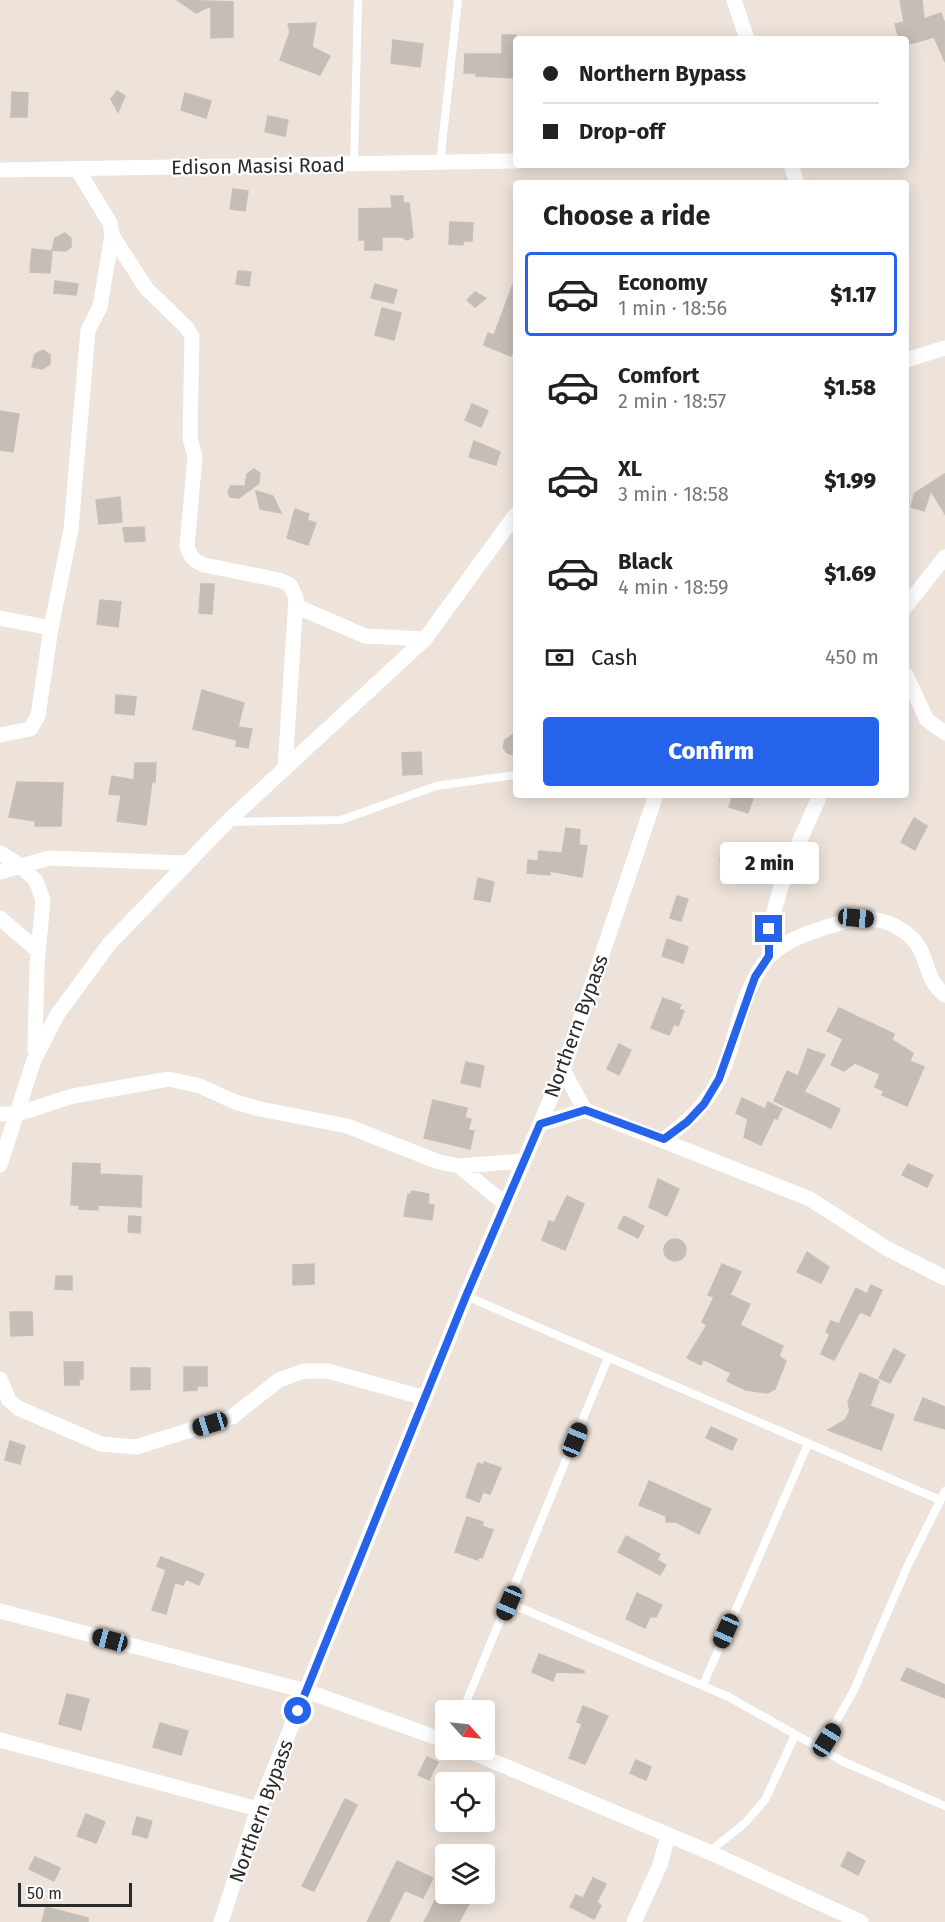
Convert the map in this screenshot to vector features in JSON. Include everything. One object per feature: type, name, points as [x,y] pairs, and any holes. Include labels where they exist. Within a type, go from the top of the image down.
[{"type":"street","points":[[734,0],[746,36]]},
{"type":"street","name":"Edison Masisi Road","points":[[0,170],[354,164],[440,165],[513,161]]},
{"type":"street","points":[[0,735],[30,729],[35,723],[71,529],[88,330],[100,307],[112,235],[110,223],[77,169]]},
{"type":"street","points":[[112,235],[146,288],[187,328],[192,337],[190,438],[195,457],[187,547],[190,555],[195,562],[204,565],[284,582],[290,585],[293,591],[296,606],[285,769]]},
{"type":"street","points":[[909,359],[945,348]]},
{"type":"street","points":[[0,1165],[34,1060],[57,1015],[110,943],[227,822],[424,639],[513,518]]},
{"type":"street","points":[[909,602],[945,557]]},
{"type":"street","points":[[296,606],[365,636],[424,639]]},
{"type":"street","points":[[0,618],[51,628]]},
{"type":"street","points":[[909,681],[927,720],[945,733]]},
{"type":"street","name":"Northern Bypass","points":[[221,1922],[258,1809],[466,1296],[563,1070],[655,798]]},
{"type":"street","points":[[769,956],[769,929],[777,897],[819,798]]},
{"type":"street","points":[[0,853],[21,866],[36,881],[43,900],[38,951],[34,1060]]},
{"type":"street","points":[[0,872],[49,858],[185,863]]},
{"type":"street","points":[[0,918],[38,951]]},
{"type":"street","points":[[664,1139],[687,1122],[704,1104],[719,1079],[755,977],[769,956],[821,928],[856,918],[882,920],[902,930],[920,945],[927,960],[933,985],[945,995]]},
{"type":"street","points":[[563,1070],[585,1110]]},
{"type":"street","points":[[0,1114],[17,1113],[73,1096],[169,1079],[184,1081],[260,1109],[347,1126],[439,1162],[459,1166],[524,1161]]},
{"type":"street","points":[[540,1124],[585,1110],[664,1139],[810,1199],[886,1248],[945,1278]]},
{"type":"street","points":[[459,1166],[505,1204]]},
{"type":"street","points":[[0,1379],[9,1400],[18,1408],[101,1444],[118,1447],[136,1447],[232,1417],[279,1380],[304,1371],[328,1371],[424,1398]]},
{"type":"street","points":[[0,1611],[306,1691],[435,1737]]},
{"type":"street","points":[[0,1740],[258,1809]]},
{"type":"street","points":[[490,1760],[709,1852],[861,1922]]},
{"type":"street","points":[[633,1922],[660,1865],[668,1835]]},
{"type":"lane","points":[[354,164],[358,0]]},
{"type":"lane","points":[[440,165],[458,0]]},
{"type":"lane","points":[[227,822],[288,823],[341,820],[436,786],[513,775]]},
{"type":"lane","points":[[466,1296],[940,1500]]},
{"type":"lane","points":[[467,1700],[608,1358]]},
{"type":"lane","points":[[703,1685],[808,1443]]},
{"type":"lane","points":[[820,1750],[854,1690],[908,1565],[945,1491]]},
{"type":"lane","points":[[509,1603],[703,1685],[820,1750],[945,1806]]},
{"type":"lane","points":[[709,1852],[745,1823],[765,1800],[795,1735]]},
{"type":"building","points":[[177,0],[233,2],[233,37],[211,38],[211,6],[196,13]]},
{"type":"building","points":[[900,0],[922,0],[924,19],[941,13],[945,24],[945,62],[934,37],[909,44],[909,36],[898,36],[895,24],[904,22]]},
{"type":"building","points":[[316,23],[312,47],[330,56],[320,75],[280,60],[290,32],[288,24]]},
{"type":"building","points":[[502,35],[516,35],[513,36],[513,78],[476,76],[476,73],[464,73],[465,54],[502,54]]},
{"type":"building","points":[[393,40],[423,44],[420,67],[391,63]]},
{"type":"building","points":[[117,91],[125,96],[118,112],[111,99]]},
{"type":"building","points":[[12,92],[28,93],[27,117],[11,117]]},
{"type":"building","points":[[185,93],[211,101],[206,118],[181,110]]},
{"type":"building","points":[[268,116],[288,120],[285,136],[265,132]]},
{"type":"building","points":[[233,189],[248,191],[245,211],[230,209]]},
{"type":"building","points":[[391,196],[403,196],[403,203],[409,203],[413,237],[407,240],[402,237],[382,237],[382,250],[365,250],[365,240],[359,240],[359,209],[392,208]]},
{"type":"building","points":[[450,222],[473,223],[472,241],[463,241],[463,245],[449,244]]},
{"type":"building","points":[[65,233],[71,238],[71,247],[66,251],[52,250],[55,238]]},
{"type":"building","points":[[32,249],[52,251],[50,273],[30,272]]},
{"type":"building","points":[[238,271],[251,272],[249,286],[236,284]]},
{"type":"building","points":[[55,281],[78,284],[76,295],[54,293]]},
{"type":"building","points":[[375,284],[397,290],[393,303],[371,298]]},
{"type":"building","points":[[513,284],[513,350],[511,356],[484,345],[488,333],[494,335]]},
{"type":"building","points":[[475,292],[486,298],[475,307],[467,300]]},
{"type":"building","points":[[382,308],[401,313],[394,340],[375,335]]},
{"type":"building","points":[[43,350],[50,355],[50,364],[42,369],[32,367],[35,354]]},
{"type":"building","points":[[472,404],[488,411],[481,427],[465,420]]},
{"type":"building","points":[[0,411],[19,414],[13,452],[0,450]]},
{"type":"building","points":[[474,441],[500,452],[496,465],[469,457]]},
{"type":"building","points":[[254,469],[260,473],[259,483],[239,498],[230,497],[228,492],[231,486],[245,486],[247,474]]},
{"type":"building","points":[[945,474],[945,514],[931,491],[924,511],[911,507],[915,493]]},
{"type":"building","points":[[256,491],[273,496],[281,513],[260,509]]},
{"type":"building","points":[[120,497],[122,522],[99,524],[96,500]]},
{"type":"building","points":[[295,509],[309,514],[307,520],[316,523],[308,545],[287,538]]},
{"type":"building","points":[[144,527],[145,541],[125,542],[123,528]]},
{"type":"building","points":[[201,584],[214,584],[212,614],[199,613]]},
{"type":"building","points":[[100,600],[121,602],[118,627],[97,624]]},
{"type":"building","points":[[202,690],[244,703],[238,727],[252,729],[248,748],[236,746],[237,740],[193,729]]},
{"type":"building","points":[[116,695],[136,697],[134,715],[115,713]]},
{"type":"building","points":[[513,734],[513,755],[507,753],[503,747],[505,740]]},
{"type":"building","points":[[421,752],[422,774],[403,775],[402,753]]},
{"type":"building","points":[[135,763],[156,763],[155,782],[152,782],[146,825],[117,821],[121,795],[109,794],[112,776],[134,780]]},
{"type":"building","points":[[17,782],[63,783],[61,826],[35,826],[35,821],[9,817]]},
{"type":"building","points":[[732,798],[753,798],[748,813],[729,807]]},
{"type":"building","points":[[914,818],[927,826],[915,850],[901,842]]},
{"type":"building","points":[[566,828],[580,830],[579,845],[587,846],[582,877],[550,871],[550,875],[527,873],[528,860],[538,861],[539,851],[562,853]]},
{"type":"building","points":[[730,842],[751,853],[741,872],[720,860]]},
{"type":"building","points":[[478,878],[494,882],[490,902],[474,899]]},
{"type":"building","points":[[677,896],[688,899],[681,921],[670,918]]},
{"type":"building","points":[[667,939],[688,947],[683,963],[662,956]]},
{"type":"building","points":[[663,998],[681,1005],[679,1009],[684,1011],[678,1026],[674,1024],[669,1035],[651,1028]]},
{"type":"building","points":[[839,1008],[894,1034],[892,1040],[913,1053],[910,1061],[924,1067],[907,1106],[882,1095],[884,1091],[875,1087],[880,1074],[855,1063],[844,1071],[831,1065],[843,1039],[827,1031]]},
{"type":"building","points":[[619,1044],[631,1050],[619,1075],[607,1069]]},
{"type":"building","points":[[808,1049],[825,1055],[804,1092],[840,1109],[831,1128],[774,1101],[787,1071],[798,1076]]},
{"type":"building","points":[[466,1062],[484,1066],[480,1087],[461,1083]]},
{"type":"building","points":[[742,1098],[765,1109],[768,1102],[782,1109],[777,1119],[774,1118],[761,1145],[744,1137],[748,1119],[736,1113]]},
{"type":"building","points":[[433,1100],[467,1108],[465,1118],[471,1119],[468,1130],[474,1131],[470,1149],[424,1138]]},
{"type":"building","points":[[73,1163],[100,1164],[100,1174],[142,1176],[141,1207],[98,1205],[98,1210],[79,1209],[79,1205],[71,1205]]},
{"type":"building","points":[[908,1164],[933,1175],[927,1187],[902,1175]]},
{"type":"building","points":[[658,1179],[679,1189],[667,1216],[649,1207]]},
{"type":"building","points":[[412,1191],[429,1194],[428,1204],[434,1205],[432,1220],[404,1216],[408,1194]]},
{"type":"building","points":[[567,1196],[584,1204],[565,1250],[542,1240],[549,1221],[554,1223]]},
{"type":"building","points":[[129,1216],[141,1217],[140,1233],[128,1232]]},
{"type":"building","points":[[624,1216],[644,1226],[638,1238],[618,1228]]},
{"type":"building","points":[[675,1239],[683,1242],[686,1250],[683,1258],[675,1261],[667,1258],[664,1250],[667,1242]]},
{"type":"building","points":[[807,1252],[829,1267],[821,1283],[797,1272]]},
{"type":"building","points":[[314,1264],[314,1284],[293,1285],[293,1265]]},
{"type":"building","points":[[722,1264],[741,1272],[730,1295],[750,1304],[740,1325],[783,1346],[779,1356],[786,1361],[775,1389],[767,1393],[746,1390],[727,1381],[731,1373],[703,1359],[701,1365],[687,1358],[707,1325],[702,1322],[714,1297],[708,1295]]},
{"type":"building","points":[[56,1276],[72,1276],[72,1290],[55,1289]]},
{"type":"building","points":[[871,1285],[882,1290],[870,1316],[860,1312],[834,1360],[821,1354],[830,1334],[826,1332],[831,1321],[839,1324],[856,1288],[867,1294]]},
{"type":"building","points":[[10,1312],[32,1312],[33,1335],[11,1336]]},
{"type":"building","points":[[894,1349],[905,1355],[890,1383],[879,1378]]},
{"type":"building","points":[[64,1362],[83,1362],[83,1379],[79,1379],[79,1385],[65,1385]]},
{"type":"building","points":[[184,1367],[207,1367],[207,1386],[197,1386],[197,1390],[184,1391]]},
{"type":"building","points":[[131,1368],[150,1368],[150,1389],[131,1390]]},
{"type":"building","points":[[860,1373],[879,1381],[870,1406],[894,1415],[881,1450],[828,1430],[845,1420],[850,1411],[848,1402]]},
{"type":"building","points":[[923,1398],[945,1407],[945,1429],[914,1420]]},
{"type":"building","points":[[711,1427],[737,1439],[732,1450],[706,1438]]},
{"type":"building","points":[[10,1441],[25,1446],[20,1464],[5,1460]]},
{"type":"building","points":[[484,1462],[501,1468],[490,1494],[483,1492],[479,1502],[466,1497],[478,1463],[483,1465]]},
{"type":"building","points":[[649,1481],[711,1509],[699,1534],[676,1522],[666,1522],[666,1516],[639,1505]]},
{"type":"building","points":[[467,1517],[483,1522],[482,1526],[493,1530],[482,1558],[479,1557],[478,1560],[455,1552]]},
{"type":"building","points":[[626,1536],[660,1554],[657,1560],[666,1565],[660,1575],[618,1552]]},
{"type":"building","points":[[161,1557],[204,1574],[199,1585],[186,1579],[183,1585],[175,1582],[166,1614],[152,1610],[166,1570],[157,1566]]},
{"type":"building","points":[[637,1593],[662,1605],[656,1617],[650,1617],[645,1628],[626,1619]]},
{"type":"building","points":[[539,1654],[584,1671],[584,1673],[556,1672],[553,1681],[532,1672]]},
{"type":"building","points":[[907,1668],[945,1685],[945,1698],[901,1680]]},
{"type":"building","points":[[67,1694],[89,1699],[81,1730],[59,1724]]},
{"type":"building","points":[[583,1706],[608,1716],[585,1764],[569,1758],[582,1724],[577,1722]]},
{"type":"building","points":[[160,1723],[188,1731],[181,1755],[153,1747]]},
{"type":"building","points":[[427,1757],[438,1762],[429,1780],[418,1775]]},
{"type":"building","points":[[636,1760],[651,1767],[646,1780],[630,1773]]},
{"type":"building","points":[[345,1799],[357,1805],[314,1891],[302,1886]]},
{"type":"building","points":[[86,1814],[105,1822],[96,1843],[77,1836]]},
{"type":"building","points":[[137,1817],[152,1821],[147,1838],[132,1834]]},
{"type":"building","points":[[848,1852],[865,1861],[858,1875],[841,1866]]},
{"type":"building","points":[[35,1857],[60,1868],[54,1881],[29,1869]]},
{"type":"building","points":[[397,1861],[433,1878],[423,1898],[405,1890],[389,1922],[367,1922]]},
{"type":"building","points":[[593,1878],[606,1884],[597,1902],[601,1906],[594,1919],[570,1907],[576,1895],[583,1898]]},
{"type":"building","points":[[435,1901],[435,1904],[469,1904],[459,1922],[424,1922]]},
{"type":"building","points":[[46,1907],[88,1918],[88,1922],[42,1922]]},
{"type":"route","points":[[298,1711],[466,1296],[540,1124],[585,1110],[664,1139],[687,1122],[704,1104],[719,1079],[755,977],[769,956],[769,929]]}]
